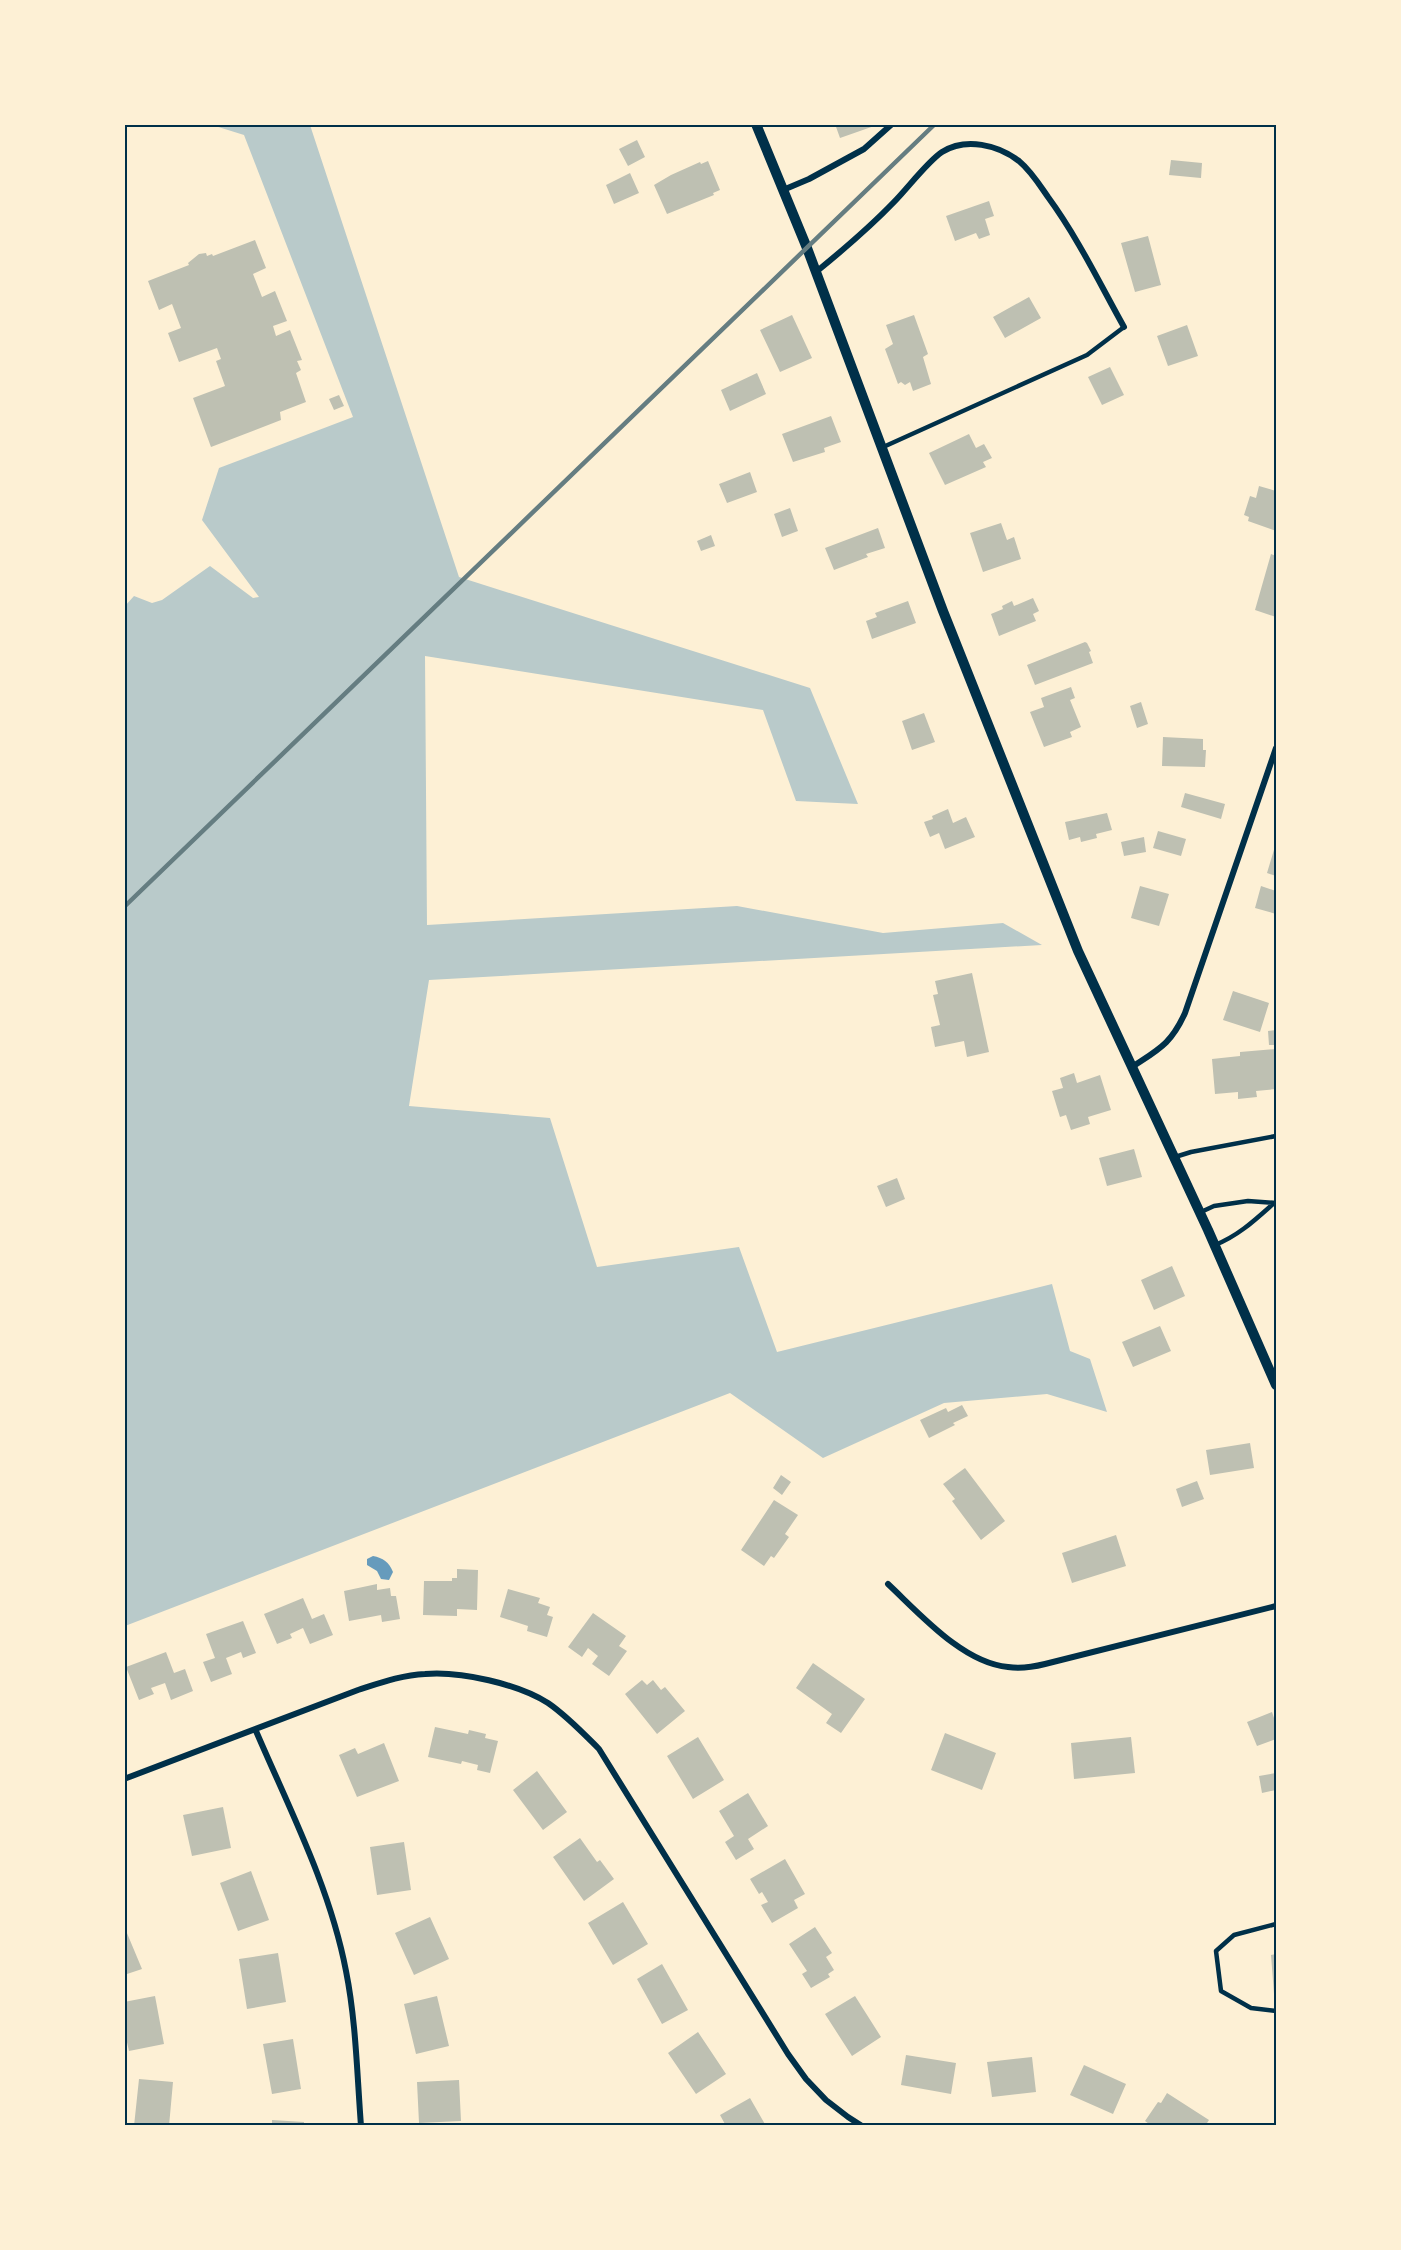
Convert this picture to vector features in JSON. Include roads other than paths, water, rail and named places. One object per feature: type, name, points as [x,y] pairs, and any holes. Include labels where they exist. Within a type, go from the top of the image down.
[{"type":"street","points":[[756,124],[815,272],[960,654],[1078,951],[1175,1157],[1276,1385]]},
{"type":"street","points":[[782,190],[809,179],[864,149],[892,124]]},
{"type":"street","points":[[815,272],[887,209],[938,156],[954,147],[977,144],[997,149],[1018,160],[1037,181],[1085,256],[1124,327]]},
{"type":"street","points":[[1132,1067],[1166,1044],[1178,1029],[1276,748]]},
{"type":"street","points":[[888,1584],[962,1649],[993,1664],[1016,1668],[1045,1664],[1276,1606]]},
{"type":"street","points":[[124,1779],[256,1731],[358,1690],[394,1679],[425,1674],[455,1674],[516,1688],[547,1702],[573,1722],[599,1749],[742,1981],[806,2079],[826,2100],[862,2126]]},
{"type":"street","points":[[256,1731],[318,1876],[337,1934],[351,1999],[361,2126]]},
{"type":"lane","points":[[881,448],[1087,355],[1124,327]]},
{"type":"lane","points":[[1175,1157],[1276,1136]]},
{"type":"lane","points":[[1200,1212],[1214,1206],[1248,1201],[1275,1204]]},
{"type":"lane","points":[[1215,1245],[1229,1239],[1275,1204]]},
{"type":"lane","points":[[1276,1924],[1234,1935],[1216,1951],[1221,1992],[1251,2008],[1276,2011]]},
{"type":"water","points":[[373,1556],[383,1559],[390,1566],[393,1572],[389,1580],[381,1579],[377,1571],[367,1565],[367,1559]]},
{"type":"railway","points":[[124,907],[935,124]]}]
